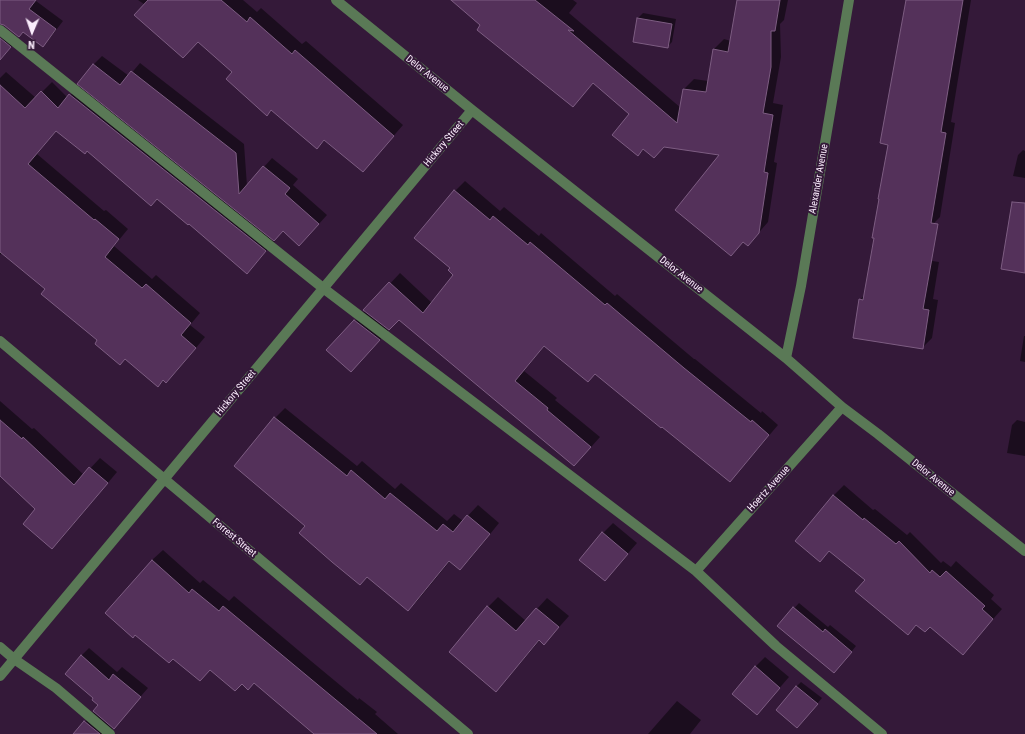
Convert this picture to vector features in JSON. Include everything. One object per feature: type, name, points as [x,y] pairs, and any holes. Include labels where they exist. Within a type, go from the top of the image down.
[{"type":"street","name":"Delor Avenue","points":[[336,0],[472,110],[786,358],[842,407],[1025,551]]},
{"type":"street","name":"Alexander Avenue","points":[[786,358],[801,286],[849,0]]},
{"type":"street","points":[[0,30],[323,288],[696,571],[776,646],[882,734]]},
{"type":"street","name":"Hickory Street","points":[[0,676],[472,110]]},
{"type":"street","name":"Forrest Street","points":[[0,341],[468,734]]},
{"type":"street","name":"Hoertz Avenue","points":[[696,571],[842,407]]},
{"type":"street","points":[[0,647],[14,659],[56,688],[110,734]]},
{"type":"building","points":[[0,0],[36,0],[29,9],[56,29],[43,47],[23,32],[19,37],[4,25],[0,24]]},
{"type":"building","points":[[148,0],[221,0],[247,22],[250,17],[292,54],[295,50],[394,136],[363,172],[324,140],[317,149],[271,110],[267,116],[226,79],[232,72],[198,42],[183,58],[134,15]]},
{"type":"building","points":[[451,0],[535,0],[574,31],[568,30],[677,123],[683,89],[706,92],[713,49],[728,52],[737,0],[780,0],[775,31],[771,31],[771,67],[763,113],[773,115],[764,172],[768,173],[759,233],[748,246],[743,242],[731,256],[675,210],[719,155],[664,147],[654,158],[643,149],[638,156],[612,135],[629,114],[593,83],[573,107],[477,30],[480,25]]},
{"type":"building","points":[[906,0],[963,0],[941,132],[946,133],[931,223],[938,224],[923,309],[929,310],[923,349],[853,338],[859,299],[863,300],[874,238],[872,238],[888,145],[880,143]]},
{"type":"building","points":[[637,18],[672,24],[668,48],[633,42]]},
{"type":"building","points":[[0,38],[11,47],[0,60]]},
{"type":"building","points":[[93,64],[120,85],[131,71],[236,153],[239,194],[263,166],[290,188],[285,194],[319,224],[299,246],[283,231],[274,241],[77,84]]},
{"type":"building","points":[[0,85],[25,108],[41,91],[58,108],[69,94],[266,251],[247,274],[189,224],[188,225],[157,199],[151,206],[87,151],[85,154],[56,131],[28,164],[94,220],[95,219],[119,239],[105,257],[142,288],[146,284],[191,323],[181,335],[196,348],[166,383],[163,380],[158,387],[125,359],[120,365],[95,344],[97,340],[41,294],[45,289],[0,252]]},
{"type":"building","points":[[454,190],[490,220],[493,216],[528,245],[530,242],[605,305],[607,303],[684,368],[751,422],[752,420],[769,435],[730,482],[595,374],[588,382],[544,346],[515,381],[548,408],[547,410],[591,447],[574,466],[399,320],[389,330],[363,310],[389,282],[423,313],[453,275],[448,270],[450,268],[414,238]]},
{"type":"building","points":[[1012,202],[1025,203],[1025,273],[1001,269]]},
{"type":"building","points":[[354,320],[380,340],[351,372],[326,350]]},
{"type":"building","points":[[274,417],[347,476],[351,470],[385,499],[390,493],[437,531],[443,524],[453,532],[467,515],[490,534],[460,570],[449,561],[408,611],[367,577],[360,585],[299,533],[305,526],[234,466]]},
{"type":"building","points":[[0,420],[22,439],[23,437],[74,485],[89,467],[108,483],[52,549],[23,524],[35,509],[0,476]]},
{"type":"building","points":[[833,495],[863,520],[864,518],[896,544],[899,541],[930,573],[932,570],[940,577],[946,571],[985,606],[982,609],[993,619],[963,655],[930,627],[925,632],[916,625],[908,635],[855,591],[865,580],[829,551],[820,562],[795,541]]},
{"type":"building","points":[[602,532],[628,554],[605,581],[579,560]]},
{"type":"building","points":[[152,560],[189,593],[192,589],[219,611],[223,606],[377,734],[314,734],[254,683],[248,690],[242,684],[235,691],[210,670],[200,681],[173,659],[169,663],[135,635],[133,638],[105,613]]},
{"type":"building","points":[[487,606],[516,631],[536,608],[559,627],[544,645],[539,640],[496,692],[449,652]]},
{"type":"building","points":[[793,607],[823,632],[825,629],[852,652],[834,673],[777,626]]},
{"type":"building","points":[[81,655],[109,680],[113,674],[141,697],[114,729],[93,711],[98,705],[92,700],[93,698],[65,674]]},
{"type":"building","points":[[755,666],[780,688],[757,715],[732,694]]},
{"type":"building","points":[[796,686],[818,704],[797,728],[776,710]]},
{"type":"building","points":[[84,721],[100,734],[73,734]]}]
